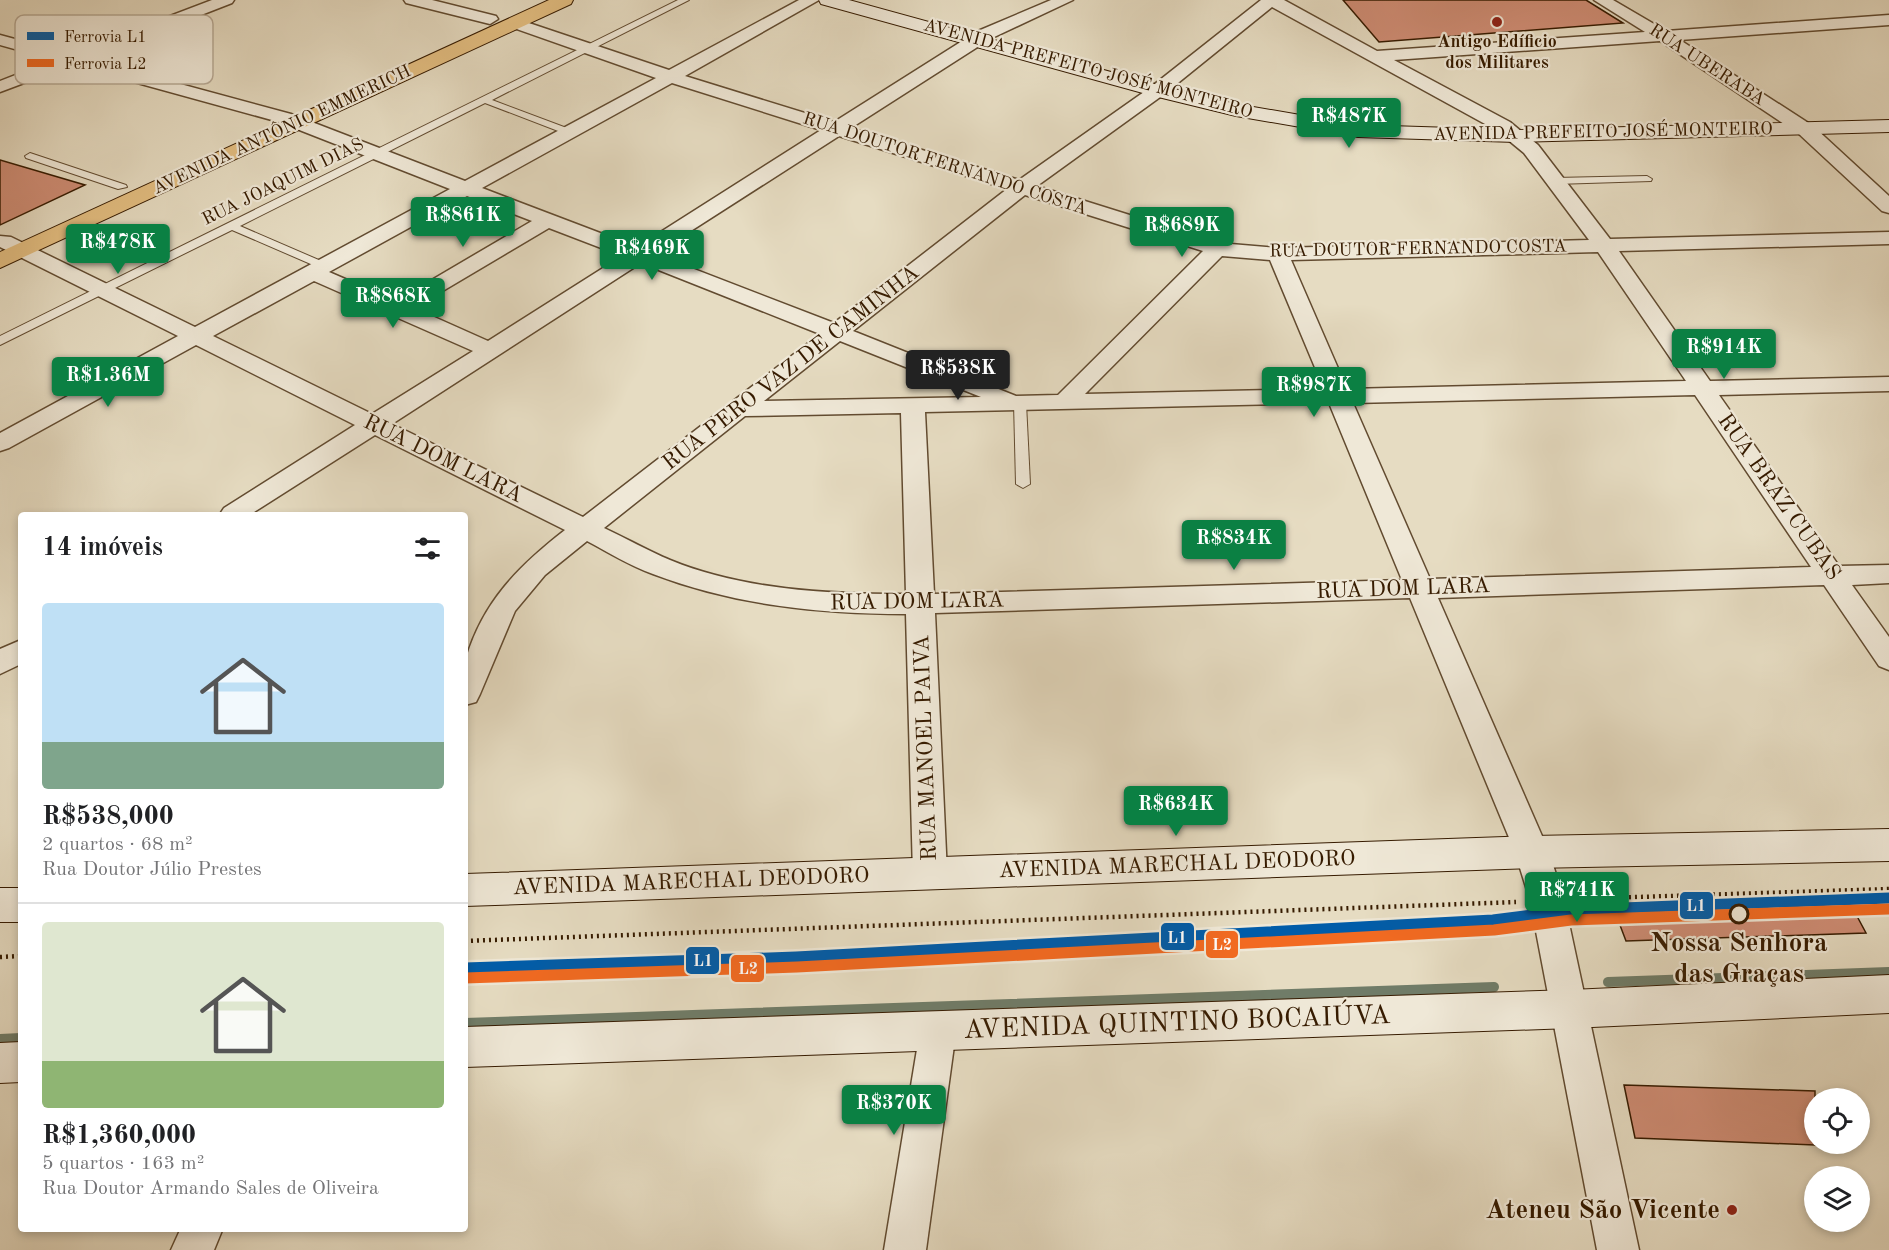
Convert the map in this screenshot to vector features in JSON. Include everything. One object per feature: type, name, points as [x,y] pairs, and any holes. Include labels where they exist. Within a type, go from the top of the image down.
[{"type":"main road","name":"AVENIDA ANTÔNIO EMMERICH","points":[[7,249],[287,119],[530,0]]},
{"type":"main road","name":"AVENIDA ANTÔNIO EMMERICH","points":[[7,249],[122,187],[564,0]]},
{"type":"main road","name":"AVENIDA PREFEITO JOSÉ MONTEIRO","points":[[828,0],[980,38],[1257,114],[1358,131],[1889,126]]},
{"type":"main road","name":"AVENIDA PREFEITO JOSÉ MONTEIRO","points":[[857,0],[980,38]]},
{"type":"main road","name":"AVENIDA PREFEITO JOSÉ MONTEIRO","points":[[1799,126],[1889,117]]},
{"type":"main road","name":"AVENIDA MARECHAL DEODORO","points":[[468,890],[1532,852],[1889,845]]},
{"type":"main road","points":[[0,905],[18,905]]},
{"type":"main road","name":"AVENIDA QUINTINO BOCAIÚVA","points":[[468,1047],[1571,1009],[1889,994]]},
{"type":"main road","points":[[0,1063],[18,1062]]},
{"type":"street","points":[[187,15],[226,0]]},
{"type":"street","points":[[412,0],[490,19]]},
{"type":"street","points":[[0,443],[811,0]]},
{"type":"street","points":[[236,512],[980,38],[1065,0]]},
{"type":"street","name":"RUA BRAZ CUBAS","points":[[1271,0],[1510,131],[1531,149],[1604,244],[1889,659]]},
{"type":"street","name":"RUA PERO VAZ DE CAMINHA","points":[[468,687],[503,607],[535,568],[1020,189],[1161,87],[1271,0]]},
{"type":"street","name":"RUA UBERABA","points":[[1602,0],[1662,35],[1799,126],[1889,207]]},
{"type":"street","points":[[1374,56],[1889,20]]},
{"type":"street","name":"RUA DOUTOR FERNANDO COSTA","points":[[514,23],[670,77],[1020,189],[1217,249],[1278,254],[1889,238]]},
{"type":"street","points":[[0,40],[15,44]]},
{"type":"street","points":[[0,87],[15,81]]},
{"type":"street","points":[[165,84],[287,119],[1020,404]]},
{"type":"street","points":[[397,309],[548,220]]},
{"type":"street","name":"RUA DOM LARA","points":[[7,249],[103,290],[661,567],[739,591],[786,600],[847,605],[921,604],[1889,574]]},
{"type":"street","points":[[1064,402],[1217,249]]},
{"type":"street","points":[[1278,254],[1532,852],[1547,900],[1555,946],[1571,1009],[1618,1250]]},
{"type":"street","points":[[318,269],[397,309],[490,350]]},
{"type":"street","points":[[921,406],[942,387],[946,375]]},
{"type":"street","points":[[739,409],[1889,384]]},
{"type":"street","name":"RUA MANOEL PAIVA","points":[[921,406],[921,604],[930,874]]},
{"type":"street","points":[[905,1250],[939,1031]]},
{"type":"street","points":[[192,1250],[201,1232]]},
{"type":"lane","name":"RUA JOAQUIM DIAS","points":[[0,341],[685,0]]},
{"type":"lane","points":[[484,100],[569,132]]},
{"type":"lane","points":[[30,156],[122,187]]},
{"type":"lane","points":[[1555,181],[1647,179]]},
{"type":"lane","points":[[232,226],[318,269]]},
{"type":"lane","points":[[1020,404],[1023,484]]},
{"type":"path","points":[[468,941],[1889,889]]},
{"type":"path","points":[[0,957],[18,956]]},
{"type":"building","name":"Antigo Edíficio dos Militares","points":[[1343,0],[1586,0],[1623,23],[1379,42]]},
{"type":"building","points":[[0,160],[85,185],[0,225]]},
{"type":"building","name":"Nossa Senhora das Graças","points":[[1851,905],[1866,933],[1626,941],[1615,912]]},
{"type":"building","points":[[1624,1085],[1804,1091],[1804,1145],[1635,1138]]},
{"type":"waterway","points":[[1608,982],[1889,972]]},
{"type":"waterway","points":[[468,1023],[1494,987]]},
{"type":"waterway","points":[[0,1039],[18,1038]]},
{"type":"rail line","name":"L1","points":[[468,968],[796,957],[1493,920],[1570,910],[1889,898]]},
{"type":"rail line","name":"L2","points":[[468,978],[797,967],[1494,930],[1571,920],[1889,909]]},
{"type":"place","name":"Antigo Edíficio dos Militares","points":[[1497,22]]},
{"type":"place","name":"Nossa Senhora das Graças","points":[[1739,914]]},
{"type":"place","name":"Ateneu São Vicente","points":[[1732,1210]]}]
